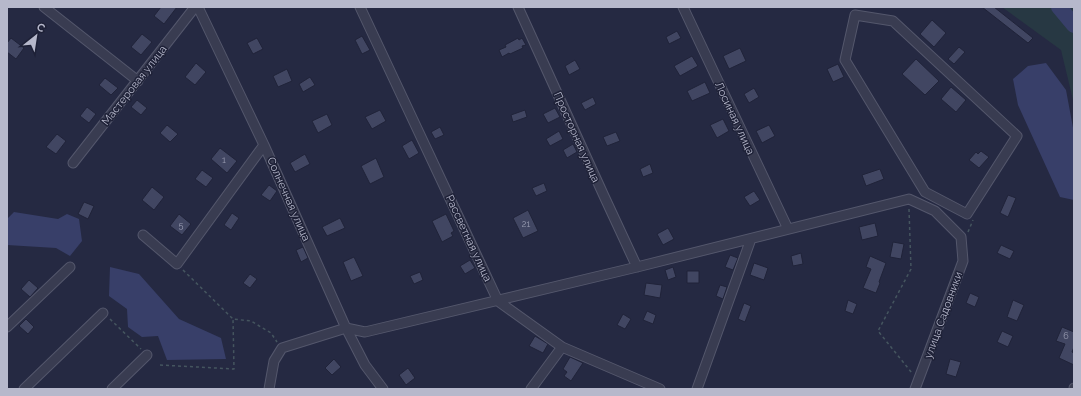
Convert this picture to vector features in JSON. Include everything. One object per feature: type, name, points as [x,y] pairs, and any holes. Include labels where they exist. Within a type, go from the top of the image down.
[{"type":"street","points":[[44,7],[138,81]]},
{"type":"street","name":"Мастеровая улица","points":[[72,163],[196,7]]},
{"type":"street","name":"Солнечная улица","points":[[196,7],[264,145],[364,365],[383,389]]},
{"type":"street","name":"Рассветная улица","points":[[360,7],[498,301],[562,347],[660,389]]},
{"type":"street","name":"Просторная улица","points":[[518,7],[637,267]]},
{"type":"street","name":"Лосиная улица","points":[[683,7],[788,229]]},
{"type":"street","points":[[853,11],[893,21],[1017,136],[968,214],[925,192],[845,60],[853,11]]},
{"type":"street","points":[[143,235],[177,264],[264,145]]},
{"type":"street","points":[[269,389],[274,361],[282,348],[346,328],[365,332],[498,301],[909,199]]},
{"type":"street","name":"улица Садовники","points":[[909,199],[935,211],[960,237],[963,261],[917,385]]},
{"type":"street","points":[[697,389],[751,239]]},
{"type":"street","points":[[7,327],[70,267]]},
{"type":"street","points":[[24,389],[103,313]]},
{"type":"street","points":[[531,389],[562,347]]},
{"type":"street","points":[[112,389],[147,355]]},
{"type":"path","points":[[909,199],[911,269],[878,330],[917,385]]},
{"type":"path","points":[[177,264],[233,319],[251,321],[271,333],[282,348]]},
{"type":"path","points":[[103,313],[147,355]]},
{"type":"path","points":[[160,365],[234,369],[233,319]]},
{"type":"shaded area","points":[[1002,7],[1074,7],[1074,104],[1061,50]]},
{"type":"water","points":[[1046,63],[1066,90],[1074,133],[1074,200],[1060,197],[1018,105],[1013,79],[1028,66]]},
{"type":"water","points":[[14,212],[58,219],[67,214],[79,219],[82,241],[70,256],[56,248],[7,245],[7,219]]},
{"type":"water","points":[[110,267],[139,274],[179,319],[221,338],[226,359],[167,360],[158,336],[142,337],[128,327],[127,309],[109,296]]},
{"type":"building","points":[[161,7],[177,7],[164,24],[154,16]]},
{"type":"building","points":[[982,7],[994,7],[1033,38],[1028,43]]},
{"type":"building","points":[[932,20],[946,33],[934,47],[920,34]]},
{"type":"building","points":[[677,31],[681,38],[669,44],[666,37]]},
{"type":"building","points":[[142,34],[152,42],[141,55],[131,47]]},
{"type":"building","points":[[362,36],[370,50],[362,54],[355,40]]},
{"type":"building","points":[[11,38],[24,48],[16,59],[7,52],[7,43]]},
{"type":"building","points":[[257,38],[263,49],[253,54],[247,43]]},
{"type":"building","points":[[518,38],[519,40],[522,38],[526,45],[522,46],[523,48],[502,57],[499,50],[506,47],[505,45]]},
{"type":"building","points":[[959,47],[965,52],[954,64],[948,59]]},
{"type":"building","points":[[740,48],[746,61],[729,69],[723,56]]},
{"type":"building","points":[[692,56],[698,66],[680,76],[674,66]]},
{"type":"building","points":[[916,59],[939,81],[925,95],[902,74]]},
{"type":"building","points":[[575,60],[580,69],[569,75],[565,66]]},
{"type":"building","points":[[196,63],[206,72],[195,85],[185,77]]},
{"type":"building","points":[[838,64],[844,77],[833,82],[827,69]]},
{"type":"building","points":[[287,69],[292,81],[278,87],[273,76]]},
{"type":"building","points":[[310,77],[315,85],[303,92],[299,84]]},
{"type":"building","points":[[105,78],[118,88],[111,95],[99,85]]},
{"type":"building","points":[[705,82],[710,93],[692,101],[687,91]]},
{"type":"building","points":[[951,87],[966,100],[956,112],[941,99]]},
{"type":"building","points":[[754,88],[759,97],[749,103],[744,94]]},
{"type":"building","points":[[593,97],[596,104],[585,110],[581,103]]},
{"type":"building","points":[[137,100],[147,108],[141,115],[131,107]]},
{"type":"building","points":[[87,107],[96,114],[89,123],[80,116]]},
{"type":"building","points":[[555,108],[560,117],[548,123],[543,114]]},
{"type":"building","points":[[380,110],[386,121],[372,129],[365,117]]},
{"type":"building","points":[[525,110],[527,117],[513,122],[511,115]]},
{"type":"building","points":[[327,114],[332,125],[318,133],[312,121]]},
{"type":"building","points":[[723,119],[729,131],[717,138],[710,125]]},
{"type":"building","points":[[167,125],[178,134],[170,142],[160,133]]},
{"type":"building","points":[[769,125],[775,136],[762,143],[756,131]]},
{"type":"building","points":[[440,127],[444,135],[435,139],[431,132]]},
{"type":"building","points":[[559,131],[563,139],[550,146],[546,139]]},
{"type":"building","points":[[616,132],[620,141],[607,146],[603,137]]},
{"type":"building","points":[[57,134],[66,141],[56,154],[46,147]]},
{"type":"building","points":[[412,140],[419,153],[409,159],[402,146]]},
{"type":"building","points":[[573,144],[577,152],[567,158],[563,150]]},
{"type":"building","points":[[220,148],[237,161],[227,173],[211,159]]},
{"type":"building","points":[[981,151],[989,157],[979,168],[969,160],[976,152],[978,154]]},
{"type":"building","points":[[305,154],[310,164],[295,172],[290,163]]},
{"type":"building","points":[[376,158],[384,177],[370,184],[361,166]]},
{"type":"building","points":[[650,164],[653,173],[643,177],[640,169]]},
{"type":"building","points":[[880,169],[884,179],[866,186],[862,175]]},
{"type":"building","points":[[202,170],[213,178],[206,187],[195,179]]},
{"type":"building","points":[[544,183],[547,191],[536,196],[532,188]]},
{"type":"building","points":[[269,185],[277,191],[270,201],[261,195]]},
{"type":"building","points":[[152,187],[164,197],[154,210],[142,200]]},
{"type":"building","points":[[754,191],[760,200],[750,206],[744,197]]},
{"type":"building","points":[[1008,195],[1016,198],[1008,217],[1000,213]]},
{"type":"building","points":[[84,202],[94,206],[88,219],[78,214]]},
{"type":"building","points":[[528,210],[538,231],[523,238],[513,218]]},
{"type":"building","points":[[232,213],[239,218],[231,230],[224,225]]},
{"type":"building","points":[[179,214],[191,224],[182,235],[170,226]]},
{"type":"building","points":[[446,214],[454,231],[451,233],[453,236],[442,242],[432,221]]},
{"type":"building","points":[[340,218],[345,228],[327,236],[322,227]]},
{"type":"building","points":[[875,223],[878,236],[862,240],[859,227]]},
{"type":"building","points":[[668,228],[674,239],[663,245],[657,234]]},
{"type":"building","points":[[893,242],[904,244],[901,259],[890,257]]},
{"type":"building","points":[[1001,245],[1014,251],[1010,259],[997,253]]},
{"type":"building","points":[[303,247],[308,258],[301,262],[296,250]]},
{"type":"building","points":[[801,253],[803,264],[793,266],[791,256]]},
{"type":"building","points":[[730,255],[738,258],[733,270],[725,267]]},
{"type":"building","points":[[870,256],[886,263],[876,293],[863,288],[871,269],[866,267]]},
{"type":"building","points":[[354,257],[363,276],[351,281],[343,262]]},
{"type":"building","points":[[470,260],[475,268],[465,274],[460,266]]},
{"type":"building","points":[[754,263],[768,268],[764,280],[750,275]]},
{"type":"building","points":[[673,267],[676,277],[668,280],[665,270]]},
{"type":"building","points":[[687,271],[699,271],[699,283],[687,283]]},
{"type":"building","points":[[420,272],[423,280],[414,284],[410,276]]},
{"type":"building","points":[[250,274],[257,279],[250,288],[243,283]]},
{"type":"building","points":[[29,280],[38,288],[30,297],[21,289]]},
{"type":"building","points":[[646,283],[662,285],[660,298],[644,295]]},
{"type":"building","points":[[720,285],[727,287],[723,299],[716,296]]},
{"type":"building","points":[[970,293],[979,297],[975,307],[966,303]]},
{"type":"building","points":[[848,300],[857,304],[853,314],[845,311]]},
{"type":"building","points":[[1013,300],[1024,305],[1017,321],[1007,317]]},
{"type":"building","points":[[744,303],[751,306],[745,322],[738,319]]},
{"type":"building","points":[[647,311],[656,315],[653,324],[643,320]]},
{"type":"building","points":[[623,314],[631,319],[625,329],[617,325]]},
{"type":"building","points":[[26,319],[34,327],[28,334],[19,326]]},
{"type":"building","points":[[1062,327],[1074,332],[1074,347],[1072,352],[1074,353],[1074,365],[1059,358],[1065,344],[1056,341]]},
{"type":"building","points":[[1002,331],[1013,336],[1008,347],[997,342]]},
{"type":"building","points":[[535,336],[548,344],[543,353],[529,346]]},
{"type":"building","points":[[570,357],[583,363],[571,381],[564,376],[567,372],[563,369]]},
{"type":"building","points":[[334,359],[341,367],[332,375],[325,368]]},
{"type":"building","points":[[950,359],[961,362],[956,377],[946,374]]},
{"type":"building","points":[[408,368],[415,378],[406,385],[399,375]]},
{"type":"waterway","points":[[1059,7],[1074,25]]}]
